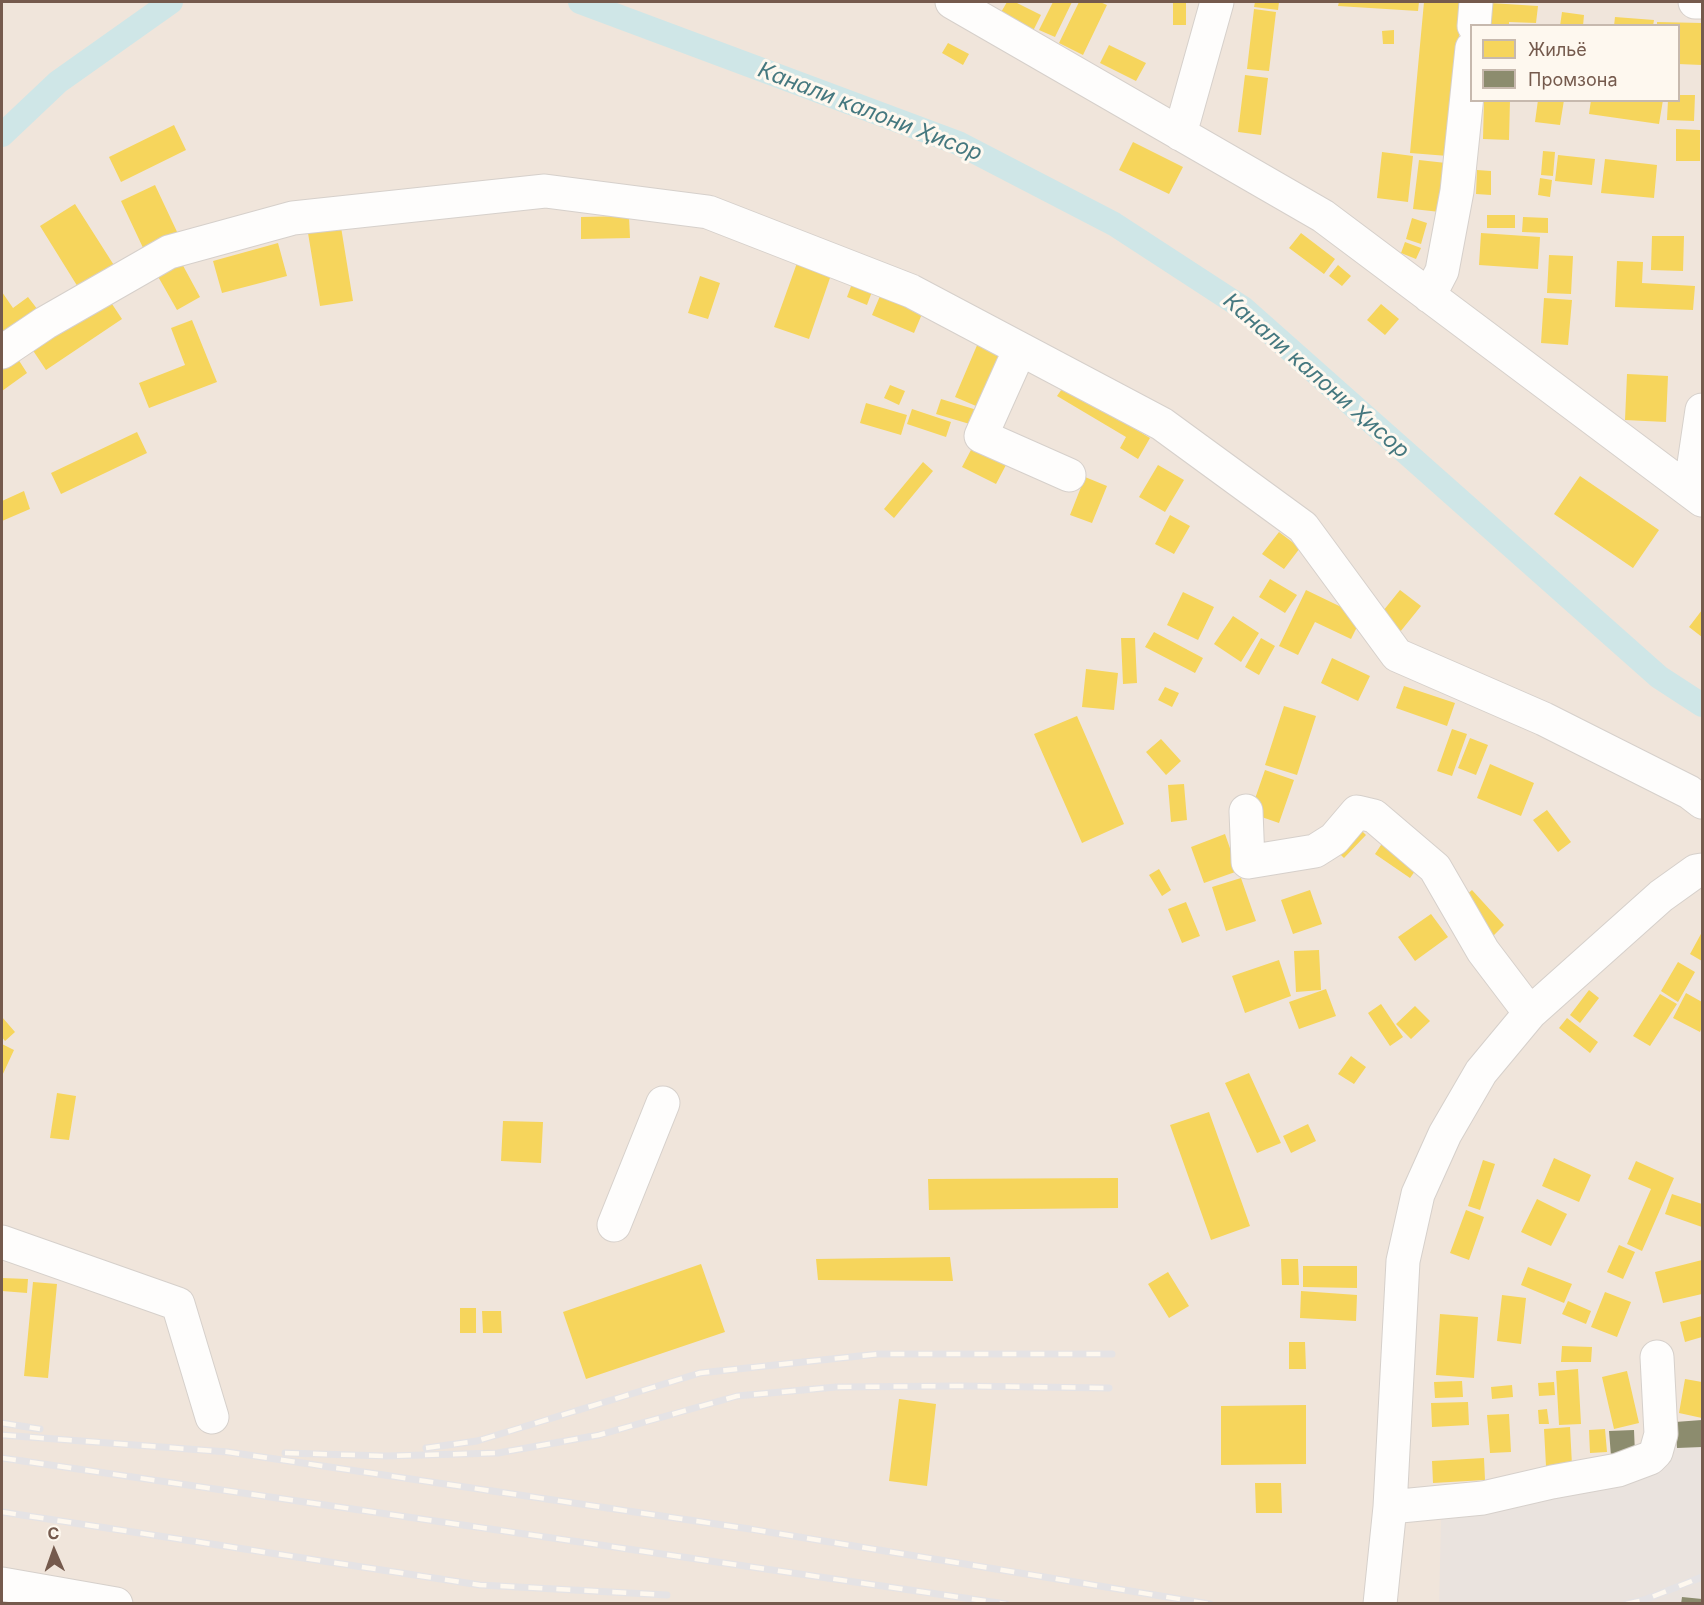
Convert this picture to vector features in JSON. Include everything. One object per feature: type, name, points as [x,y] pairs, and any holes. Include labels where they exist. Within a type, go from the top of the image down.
[{"type":"street","points":[[952,2],[1323,216],[1696,495]]},
{"type":"street","points":[[1180,134],[1217,2]]},
{"type":"street","points":[[1474,24],[1476,2]]},
{"type":"street","points":[[1695,2],[1702,2]]},
{"type":"street","points":[[1429,296],[1442,271],[1457,191],[1470,67]]},
{"type":"street","points":[[2,352],[45,322],[169,252],[293,218],[545,191],[708,213],[911,291],[1162,424],[1303,528],[1397,655],[1544,718],[1689,792],[1702,802]]},
{"type":"street","points":[[1020,349],[981,436],[1069,475]]},
{"type":"street","points":[[1696,495],[1702,410]]},
{"type":"street","points":[[1246,811],[1248,862],[1315,851],[1334,839],[1357,812],[1374,816],[1435,868],[1483,951],[1530,1013]]},
{"type":"street","points":[[1380,1604],[1390,1507],[1403,1261],[1418,1194],[1445,1134],[1481,1072],[1530,1013],[1661,896],[1696,871],[1702,870]]},
{"type":"street","points":[[614,1225],[663,1103]]},
{"type":"street","points":[[2,1242],[178,1304],[212,1417]]},
{"type":"street","points":[[1390,1507],[1483,1498],[1618,1470],[1650,1458],[1656,1452],[1661,1434],[1657,1356]]},
{"type":"street","points":[[2,1584],[116,1604]]},
{"type":"shaded area","points":[[2,2],[1702,2],[1702,1603],[2,1603]]},
{"type":"shaded area","points":[[1702,1437],[1702,1603],[1439,1604],[1441,1520],[1469,1489]]},
{"type":"building: Жильё","points":[[1007,2],[1015,2],[1041,15],[1033,31],[1000,14]]},
{"type":"building: Жильё","points":[[1053,2],[1072,2],[1055,37],[1039,30]]},
{"type":"building: Жильё","points":[[1079,2],[1100,2],[1107,5],[1083,55],[1059,43]]},
{"type":"building: Жильё","points":[[1173,2],[1186,2],[1186,25],[1173,25]]},
{"type":"building: Жильё","points":[[1255,2],[1279,2],[1278,10],[1254,7]]},
{"type":"building: Жильё","points":[[1339,2],[1419,2],[1418,11],[1338,6]]},
{"type":"building: Жильё","points":[[1424,2],[1462,2],[1448,156],[1410,153]]},
{"type":"building: Жильё","points":[[1490,3],[1538,6],[1536,23],[1489,24]]},
{"type":"building: Жильё","points":[[1254,9],[1276,12],[1269,71],[1247,69]]},
{"type":"building: Жильё","points":[[1562,12],[1584,15],[1583,24],[1560,24]]},
{"type":"building: Жильё","points":[[1615,17],[1654,20],[1653,24],[1614,24]]},
{"type":"building: Жильё","points":[[1657,22],[1702,23],[1702,65],[1680,64],[1680,24],[1657,24]]},
{"type":"building: Жильё","points":[[1394,30],[1394,44],[1383,44],[1382,31]]},
{"type":"building: Жильё","points":[[948,43],[969,54],[963,65],[942,53]]},
{"type":"building: Жильё","points":[[1109,45],[1146,63],[1136,81],[1100,63]]},
{"type":"building: Жильё","points":[[1245,75],[1268,78],[1261,135],[1238,132]]},
{"type":"building: Жильё","points":[[1680,95],[1695,95],[1694,121],[1667,120],[1668,102],[1680,102]]},
{"type":"building: Жильё","points":[[1484,102],[1510,102],[1509,140],[1483,139]]},
{"type":"building: Жильё","points":[[1538,102],[1564,102],[1560,125],[1535,122]]},
{"type":"building: Жильё","points":[[1591,102],[1663,102],[1659,124],[1589,114]]},
{"type":"building: Жильё","points":[[174,125],[186,150],[121,182],[109,157]]},
{"type":"building: Жильё","points":[[1676,129],[1700,130],[1700,161],[1676,161]]},
{"type":"building: Жильё","points":[[1133,142],[1183,167],[1169,194],[1119,170]]},
{"type":"building: Жильё","points":[[1543,151],[1555,152],[1553,176],[1541,175]]},
{"type":"building: Жильё","points":[[1382,152],[1413,156],[1408,202],[1377,198]]},
{"type":"building: Жильё","points":[[1558,155],[1595,159],[1592,185],[1555,181]]},
{"type":"building: Жильё","points":[[1605,159],[1657,165],[1654,198],[1601,193]]},
{"type":"building: Жильё","points":[[1419,160],[1446,163],[1440,212],[1413,209]]},
{"type":"building: Жильё","points":[[1477,170],[1491,171],[1491,195],[1476,194]]},
{"type":"building: Жильё","points":[[1540,178],[1552,180],[1550,197],[1538,195]]},
{"type":"building: Жильё","points":[[155,185],[179,236],[145,252],[121,201]]},
{"type":"building: Жильё","points":[[75,204],[117,270],[81,292],[40,226]]},
{"type":"building: Жильё","points":[[1487,215],[1515,215],[1515,228],[1487,228]]},
{"type":"building: Жильё","points":[[629,216],[630,238],[581,239],[581,217]]},
{"type":"building: Жильё","points":[[1523,217],[1548,218],[1548,233],[1522,232]]},
{"type":"building: Жильё","points":[[1412,218],[1427,223],[1421,244],[1406,239]]},
{"type":"building: Жильё","points":[[341,227],[353,301],[320,306],[308,233]]},
{"type":"building: Жильё","points":[[1301,233],[1335,259],[1324,274],[1289,248]]},
{"type":"building: Жильё","points":[[1481,233],[1540,237],[1538,269],[1479,265]]},
{"type":"building: Жильё","points":[[1652,236],[1684,236],[1683,271],[1651,270]]},
{"type":"building: Жильё","points":[[1405,242],[1421,248],[1416,259],[1401,253]]},
{"type":"building: Жильё","points":[[278,243],[287,276],[222,293],[213,261]]},
{"type":"building: Жильё","points":[[1549,255],[1573,256],[1571,294],[1547,293]]},
{"type":"building: Жильё","points":[[180,260],[200,297],[177,310],[156,273]]},
{"type":"building: Жильё","points":[[1617,261],[1643,262],[1642,283],[1695,286],[1693,310],[1615,307]]},
{"type":"building: Жильё","points":[[797,263],[831,275],[809,339],[774,327]]},
{"type":"building: Жильё","points":[[1338,265],[1351,276],[1342,286],[1329,276]]},
{"type":"building: Жильё","points":[[700,276],[720,283],[708,319],[688,313]]},
{"type":"building: Жильё","points":[[853,281],[873,289],[867,305],[847,297]]},
{"type":"building: Жильё","points":[[2,292],[13,308],[28,297],[41,314],[2,335]]},
{"type":"building: Жильё","points":[[106,295],[122,319],[46,370],[30,346]]},
{"type":"building: Жильё","points":[[880,296],[922,314],[914,333],[872,315]]},
{"type":"building: Жильё","points":[[1544,298],[1572,300],[1568,345],[1541,343]]},
{"type":"building: Жильё","points":[[1381,304],[1399,319],[1385,335],[1367,320]]},
{"type":"building: Жильё","points":[[192,320],[217,382],[149,408],[139,383],[185,365],[171,328]]},
{"type":"building: Жильё","points":[[978,343],[1007,354],[983,409],[955,397]]},
{"type":"building: Жильё","points":[[18,359],[27,373],[2,391],[2,370]]},
{"type":"building: Жильё","points":[[1627,374],[1668,376],[1666,422],[1625,420]]},
{"type":"building: Жильё","points":[[890,385],[905,391],[899,405],[884,398]]},
{"type":"building: Жильё","points":[[1064,386],[1150,438],[1138,459],[1120,448],[1126,437],[1057,396]]},
{"type":"building: Жильё","points":[[941,399],[977,410],[973,425],[936,414]]},
{"type":"building: Жильё","points":[[866,403],[907,415],[901,435],[860,423]]},
{"type":"building: Жильё","points":[[912,409],[951,422],[946,437],[907,424]]},
{"type":"building: Жильё","points":[[137,432],[147,453],[61,494],[51,473]]},
{"type":"building: Жильё","points":[[972,448],[1006,465],[996,484],[962,467]]},
{"type":"building: Жильё","points":[[923,462],[933,471],[894,518],[884,509]]},
{"type":"building: Жильё","points":[[1158,465],[1184,480],[1165,512],[1139,497]]},
{"type":"building: Жильё","points":[[1580,476],[1659,530],[1633,568],[1554,514]]},
{"type":"building: Жильё","points":[[1085,477],[1107,486],[1092,523],[1070,515]]},
{"type":"building: Жильё","points":[[24,491],[30,509],[2,521],[2,501]]},
{"type":"building: Жильё","points":[[1170,515],[1190,526],[1174,554],[1155,544]]},
{"type":"building: Жильё","points":[[1279,532],[1300,548],[1284,569],[1262,554]]},
{"type":"building: Жильё","points":[[1270,579],[1297,595],[1285,613],[1259,597]]},
{"type":"building: Жильё","points":[[1306,590],[1362,617],[1351,639],[1315,622],[1298,655],[1279,646]]},
{"type":"building: Жильё","points":[[1400,590],[1421,606],[1400,632],[1379,616]]},
{"type":"building: Жильё","points":[[1183,592],[1214,607],[1198,640],[1167,625]]},
{"type":"building: Жильё","points":[[1702,610],[1702,637],[1689,627]]},
{"type":"building: Жильё","points":[[1233,616],[1259,633],[1241,662],[1214,644]]},
{"type":"building: Жильё","points":[[1154,632],[1203,658],[1195,673],[1145,647]]},
{"type":"building: Жильё","points":[[1121,638],[1135,638],[1137,683],[1123,684]]},
{"type":"building: Жильё","points":[[1261,638],[1275,646],[1259,675],[1245,667]]},
{"type":"building: Жильё","points":[[1332,658],[1370,676],[1358,701],[1321,683]]},
{"type":"building: Жильё","points":[[1086,669],[1118,673],[1114,710],[1082,707]]},
{"type":"building: Жильё","points":[[1404,686],[1455,703],[1447,726],[1396,708]]},
{"type":"building: Жильё","points":[[1165,687],[1179,693],[1172,707],[1158,700]]},
{"type":"building: Жильё","points":[[1284,706],[1316,716],[1297,775],[1265,765]]},
{"type":"building: Жильё","points":[[1077,716],[1124,824],[1082,843],[1034,734]]},
{"type":"building: Жильё","points":[[1452,729],[1467,734],[1452,776],[1437,771]]},
{"type":"building: Жильё","points":[[1470,738],[1488,745],[1476,775],[1458,768]]},
{"type":"building: Жильё","points":[[1161,739],[1181,761],[1166,775],[1146,752]]},
{"type":"building: Жильё","points":[[1490,764],[1534,783],[1521,816],[1477,798]]},
{"type":"building: Жильё","points":[[1265,770],[1294,780],[1279,823],[1250,813]]},
{"type":"building: Жильё","points":[[1184,784],[1187,820],[1171,822],[1168,785]]},
{"type":"building: Жильё","points":[[1547,810],[1571,842],[1558,852],[1533,820]]},
{"type":"building: Жильё","points":[[1355,824],[1366,835],[1344,858],[1333,847]]},
{"type":"building: Жильё","points":[[1225,834],[1238,871],[1204,883],[1191,847]]},
{"type":"building: Жильё","points":[[1387,836],[1423,860],[1410,878],[1375,854]]},
{"type":"building: Жильё","points":[[1159,869],[1171,890],[1162,896],[1149,875]]},
{"type":"building: Жильё","points":[[1241,878],[1256,921],[1226,931],[1212,887]]},
{"type":"building: Жильё","points":[[1310,890],[1322,924],[1293,934],[1281,900]]},
{"type":"building: Жильё","points":[[1472,890],[1504,925],[1492,937],[1459,901]]},
{"type":"building: Жильё","points":[[1186,902],[1200,936],[1182,943],[1168,909]]},
{"type":"building: Жильё","points":[[1431,914],[1448,937],[1415,961],[1398,937]]},
{"type":"building: Жильё","points":[[1702,932],[1702,961],[1690,954]]},
{"type":"building: Жильё","points":[[1319,950],[1321,990],[1296,992],[1294,951]]},
{"type":"building: Жильё","points":[[1279,960],[1291,996],[1245,1013],[1232,976]]},
{"type":"building: Жильё","points":[[1678,962],[1695,972],[1678,1002],[1661,991]]},
{"type":"building: Жильё","points":[[1326,989],[1336,1016],[1299,1029],[1289,1002]]},
{"type":"building: Жильё","points":[[1589,990],[1599,998],[1580,1023],[1570,1015]]},
{"type":"building: Жильё","points":[[1686,993],[1702,1002],[1700,1032],[1673,1018]]},
{"type":"building: Жильё","points":[[1660,994],[1677,1004],[1650,1046],[1633,1036]]},
{"type":"building: Жильё","points":[[1381,1004],[1403,1037],[1390,1046],[1368,1013]]},
{"type":"building: Жильё","points":[[1415,1006],[1430,1021],[1411,1039],[1396,1024]]},
{"type":"building: Жильё","points":[[2,1017],[15,1032],[5,1041],[2,1037]]},
{"type":"building: Жильё","points":[[1567,1018],[1598,1042],[1590,1053],[1559,1028]]},
{"type":"building: Жильё","points":[[2,1044],[14,1050],[2,1076]]},
{"type":"building: Жильё","points":[[1351,1056],[1366,1067],[1354,1084],[1338,1074]]},
{"type":"building: Жильё","points":[[1249,1073],[1281,1143],[1257,1153],[1225,1083]]},
{"type":"building: Жильё","points":[[57,1093],[76,1096],[69,1140],[50,1138]]},
{"type":"building: Жильё","points":[[1209,1112],[1250,1226],[1211,1240],[1170,1125]]},
{"type":"building: Жильё","points":[[503,1121],[543,1122],[541,1163],[501,1161]]},
{"type":"building: Жильё","points":[[1308,1124],[1316,1141],[1291,1153],[1283,1136]]},
{"type":"building: Жильё","points":[[1554,1158],[1591,1175],[1579,1202],[1542,1186]]},
{"type":"building: Жильё","points":[[1483,1160],[1495,1164],[1480,1210],[1468,1206]]},
{"type":"building: Жильё","points":[[1636,1161],[1674,1178],[1642,1251],[1627,1244],[1651,1189],[1628,1179]]},
{"type":"building: Жильё","points":[[1118,1178],[1118,1208],[929,1210],[928,1179]]},
{"type":"building: Жильё","points":[[1672,1194],[1702,1204],[1702,1227],[1665,1214]]},
{"type":"building: Жильё","points":[[1537,1199],[1567,1214],[1551,1246],[1521,1232]]},
{"type":"building: Жильё","points":[[1466,1210],[1484,1217],[1469,1260],[1450,1253]]},
{"type":"building: Жильё","points":[[1619,1245],[1635,1252],[1623,1279],[1607,1272]]},
{"type":"building: Жильё","points":[[950,1257],[953,1281],[818,1280],[816,1259]]},
{"type":"building: Жильё","points":[[1281,1259],[1298,1259],[1299,1285],[1282,1285]]},
{"type":"building: Жильё","points":[[1702,1260],[1702,1294],[1663,1303],[1655,1272]]},
{"type":"building: Жильё","points":[[701,1264],[725,1332],[586,1379],[563,1312]]},
{"type":"building: Жильё","points":[[1303,1266],[1357,1266],[1357,1288],[1303,1287]]},
{"type":"building: Жильё","points":[[1528,1267],[1572,1284],[1564,1303],[1521,1285]]},
{"type":"building: Жильё","points":[[1168,1272],[1189,1306],[1169,1318],[1148,1284]]},
{"type":"building: Жильё","points":[[2,1278],[28,1279],[27,1293],[2,1291]]},
{"type":"building: Жильё","points":[[33,1282],[57,1284],[48,1378],[24,1376]]},
{"type":"building: Жильё","points":[[1301,1291],[1357,1295],[1356,1321],[1300,1318]]},
{"type":"building: Жильё","points":[[1605,1292],[1631,1302],[1617,1337],[1591,1327]]},
{"type":"building: Жильё","points":[[1502,1295],[1526,1298],[1521,1344],[1497,1341]]},
{"type":"building: Жильё","points":[[1568,1301],[1591,1311],[1586,1324],[1562,1314]]},
{"type":"building: Жильё","points":[[460,1308],[476,1308],[476,1333],[460,1333]]},
{"type":"building: Жильё","points":[[482,1311],[501,1311],[502,1333],[483,1333]]},
{"type":"building: Жильё","points":[[1440,1314],[1478,1317],[1474,1378],[1436,1375]]},
{"type":"building: Жильё","points":[[1702,1316],[1702,1337],[1685,1342],[1680,1322]]},
{"type":"building: Жильё","points":[[1289,1342],[1305,1342],[1306,1369],[1289,1369]]},
{"type":"building: Жильё","points":[[1562,1346],[1592,1347],[1591,1362],[1561,1362]]},
{"type":"building: Жильё","points":[[1578,1369],[1581,1424],[1559,1425],[1556,1371]]},
{"type":"building: Жильё","points":[[1627,1371],[1639,1423],[1614,1429],[1602,1377]]},
{"type":"building: Жильё","points":[[1685,1379],[1702,1382],[1702,1418],[1679,1413]]},
{"type":"building: Жильё","points":[[1462,1381],[1463,1397],[1435,1398],[1434,1382]]},
{"type":"building: Жильё","points":[[1554,1382],[1555,1395],[1539,1396],[1538,1383]]},
{"type":"building: Жильё","points":[[1512,1385],[1513,1397],[1492,1399],[1491,1387]]},
{"type":"building: Жильё","points":[[899,1399],[936,1404],[927,1486],[889,1481]]},
{"type":"building: Жильё","points":[[1468,1402],[1469,1425],[1432,1427],[1431,1403]]},
{"type":"building: Жильё","points":[[1306,1405],[1306,1464],[1221,1465],[1221,1406]]},
{"type":"building: Жильё","points":[[1547,1409],[1549,1424],[1539,1424],[1538,1410]]},
{"type":"building: Жильё","points":[[1509,1414],[1511,1452],[1490,1453],[1487,1415]]},
{"type":"building: Жильё","points":[[1570,1427],[1572,1465],[1546,1466],[1544,1429]]},
{"type":"building: Жильё","points":[[1605,1429],[1607,1452],[1590,1453],[1589,1430]]},
{"type":"building: Жильё","points":[[1484,1458],[1485,1480],[1433,1483],[1432,1461]]},
{"type":"building: Жильё","points":[[1255,1483],[1281,1483],[1282,1513],[1256,1513]]},
{"type":"building: Промзона","points":[[1702,1420],[1702,1447],[1677,1448],[1675,1422]]},
{"type":"building: Промзона","points":[[1634,1430],[1635,1454],[1611,1456],[1609,1431]]},
{"type":"building: Промзона","points":[[1682,1597],[1702,1599],[1702,1604],[1681,1604]]},
{"type":"waterway","name":"Канали калони Ҳисор","points":[[2,135],[58,82],[171,2]]},
{"type":"waterway","name":"Канали калони Ҳисор","points":[[580,2],[958,143],[1114,224],[1243,308],[1659,677],[1702,705]]},
{"type":"railway","points":[[426,1448],[477,1441],[700,1373],[878,1354],[1112,1354]]},
{"type":"railway","points":[[285,1453],[386,1456],[498,1453],[599,1435],[737,1396],[836,1387],[1109,1388]]},
{"type":"railway","points":[[2,1423],[40,1429]]},
{"type":"railway","points":[[2,1435],[228,1452],[750,1529],[1210,1604]]},
{"type":"railway","points":[[2,1458],[1006,1604]]},
{"type":"railway","points":[[2,1512],[480,1585],[667,1595]]},
{"type":"railway","points":[[1626,1604],[1644,1600],[1702,1577]]}]
